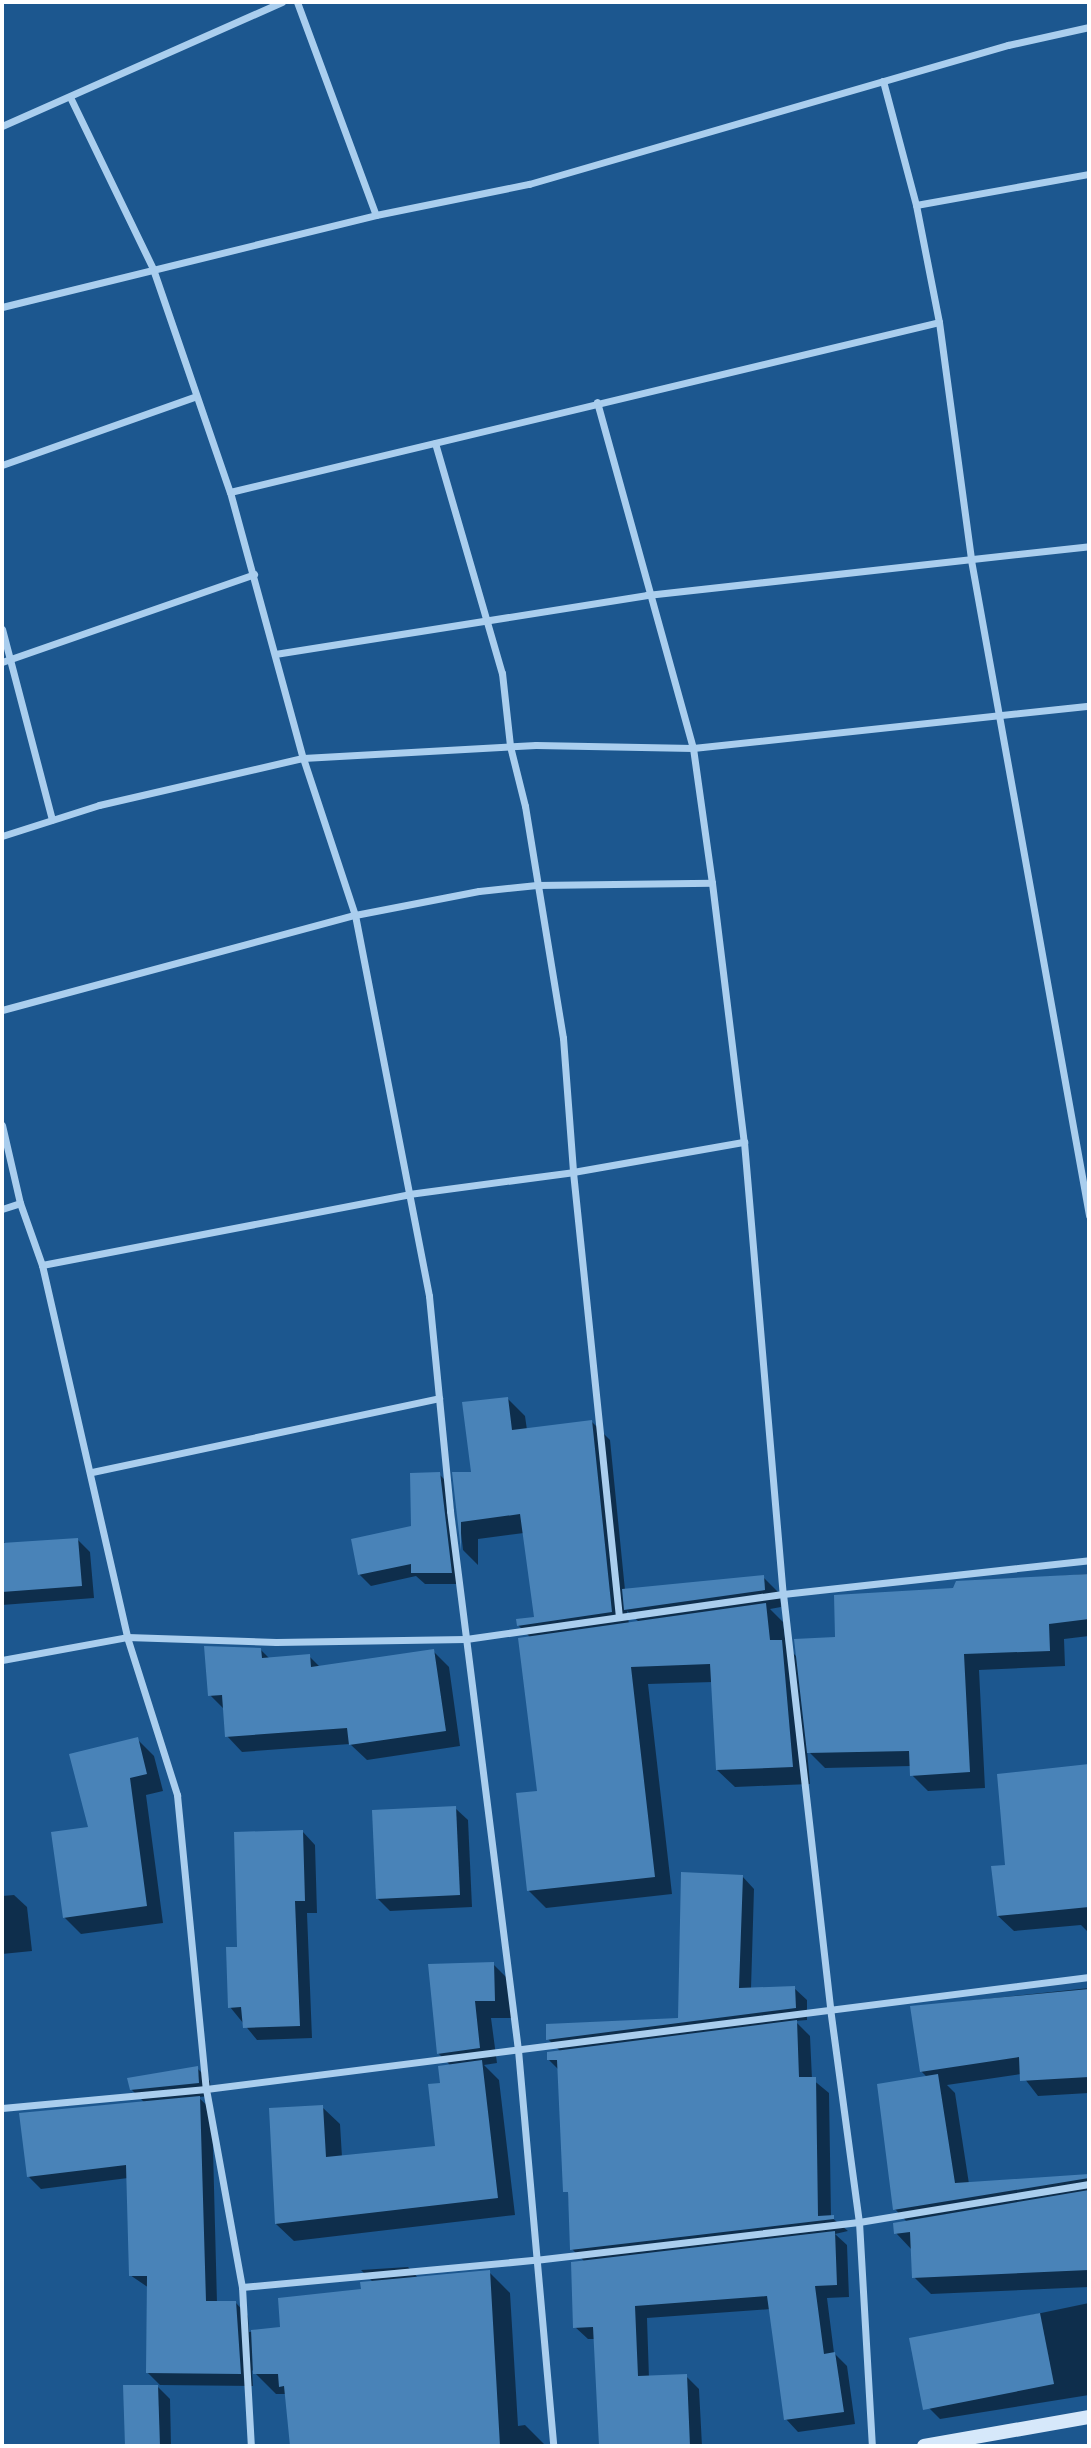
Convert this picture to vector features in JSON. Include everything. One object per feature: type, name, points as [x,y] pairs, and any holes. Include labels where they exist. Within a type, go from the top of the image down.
[{"type":"main road","points":[[924,2446],[967,2443],[1089,2417]]},
{"type":"street","points":[[2,126],[282,2]]},
{"type":"street","points":[[297,2],[376,215]]},
{"type":"street","points":[[2,307],[376,215],[529,184],[883,81],[1089,27]]},
{"type":"street","points":[[883,81],[916,205],[939,322],[971,560],[1089,1215]]},
{"type":"street","points":[[70,97],[153,269],[194,397],[230,492],[303,758],[355,915],[429,1296],[466,1640],[518,2050],[553,2446]]},
{"type":"street","points":[[916,205],[1089,174]]},
{"type":"street","points":[[230,492],[939,322]]},
{"type":"street","points":[[2,465],[194,397]]},
{"type":"street","points":[[597,402],[647,595],[693,748],[712,883],[744,1142],[783,1594],[830,2008],[859,2222],[872,2446]]},
{"type":"street","points":[[435,443],[489,620],[502,673],[509,746],[525,806],[563,1038],[573,1172],[619,1617]]},
{"type":"street","points":[[275,654],[647,595],[1089,546]]},
{"type":"street","points":[[2,662],[254,574]]},
{"type":"street","points":[[2,629],[51,820]]},
{"type":"street","points":[[2,836],[194,781],[303,758],[509,746],[693,748],[1089,706]]},
{"type":"street","points":[[2,1010],[355,915],[479,891],[537,885],[712,883]]},
{"type":"street","points":[[2,1125],[20,1203],[42,1265],[92,1472],[127,1637],[177,1795],[206,2089],[242,2287],[251,2446]]},
{"type":"street","points":[[42,1265],[409,1194],[573,1172],[744,1142]]},
{"type":"street","points":[[2,1209],[20,1203]]},
{"type":"street","points":[[92,1472],[439,1398]]},
{"type":"street","points":[[2,1660],[127,1637],[466,1640],[783,1594],[1089,1560]]},
{"type":"street","points":[[2,2108],[206,2089],[830,2008],[1089,1978]]},
{"type":"street","points":[[242,2287],[535,2260],[859,2222],[1089,2184]]},
{"type":"building","points":[[508,1397],[512,1430],[592,1420],[612,1612],[517,1626],[516,1619],[534,1617],[520,1514],[461,1522],[461,1551],[452,1472],[471,1472],[462,1402]]},
{"type":"building","points":[[440,1472],[452,1573],[411,1573],[411,1564],[358,1575],[351,1539],[411,1526],[410,1473]]},
{"type":"building","points":[[78,1538],[82,1586],[2,1592],[2,1543]]},
{"type":"building","points":[[1089,1574],[1089,1619],[1049,1624],[1050,1651],[964,1654],[970,1772],[910,1776],[909,1751],[807,1753],[794,1639],[835,1637],[834,1595],[953,1588],[956,1581]]},
{"type":"building","points":[[764,1575],[765,1590],[624,1610],[622,1589]]},
{"type":"building","points":[[766,1603],[770,1640],[782,1640],[793,1767],[716,1770],[710,1664],[631,1667],[655,1877],[527,1891],[516,1793],[537,1791],[518,1638]]},
{"type":"building","points":[[204,1646],[261,1648],[262,1658],[310,1654],[311,1667],[434,1649],[446,1731],[349,1745],[347,1728],[225,1737],[222,1695],[208,1696]]},
{"type":"building","points":[[138,1737],[147,1774],[130,1778],[147,1906],[63,1918],[51,1832],[88,1827],[69,1754]]},
{"type":"building","points":[[1089,1764],[1089,1907],[997,1916],[991,1866],[1005,1865],[997,1774]]},
{"type":"building","points":[[456,1806],[460,1895],[376,1899],[372,1810]]},
{"type":"building","points":[[303,1830],[305,1901],[295,1901],[300,2026],[243,2028],[241,2007],[228,2008],[226,1947],[237,1947],[234,1832]]},
{"type":"building","points":[[681,1872],[743,1875],[739,1988],[795,1986],[796,2008],[546,2040],[546,2024],[678,2018]]},
{"type":"building","points":[[494,1962],[495,2001],[475,2001],[480,2048],[437,2054],[428,1964]]},
{"type":"building","points":[[1089,1989],[1089,2077],[1020,2081],[1019,2057],[920,2072],[910,2006]]},
{"type":"building","points":[[797,2020],[799,2077],[816,2077],[818,2216],[834,2215],[834,2219],[570,2250],[568,2192],[563,2192],[557,2060],[547,2060],[547,2052]]},
{"type":"building","points":[[482,2060],[498,2198],[275,2224],[269,2108],[323,2105],[326,2157],[435,2146],[428,2084],[440,2083],[438,2066]]},
{"type":"building","points":[[198,2066],[199,2083],[130,2090],[127,2078]]},
{"type":"building","points":[[938,2074],[955,2183],[1089,2174],[1089,2178],[893,2210],[877,2084]]},
{"type":"building","points":[[200,2096],[206,2301],[236,2301],[241,2374],[146,2373],[147,2276],[129,2276],[126,2165],[27,2177],[19,2113]]},
{"type":"building","points":[[1089,2190],[1089,2270],[912,2278],[910,2232],[894,2234],[893,2223]]},
{"type":"building","points":[[835,2231],[837,2285],[815,2286],[824,2354],[835,2352],[844,2412],[784,2420],[767,2296],[635,2306],[638,2376],[687,2374],[690,2446],[599,2446],[593,2327],[573,2328],[571,2262]]},
{"type":"building","points":[[490,2270],[500,2446],[290,2446],[284,2386],[279,2387],[278,2374],[253,2374],[251,2330],[280,2327],[278,2298],[361,2289],[360,2282]]},
{"type":"building","points":[[1040,2313],[1054,2384],[923,2410],[909,2338]]},
{"type":"building","points":[[123,2385],[158,2385],[160,2446],[125,2446]]}]
